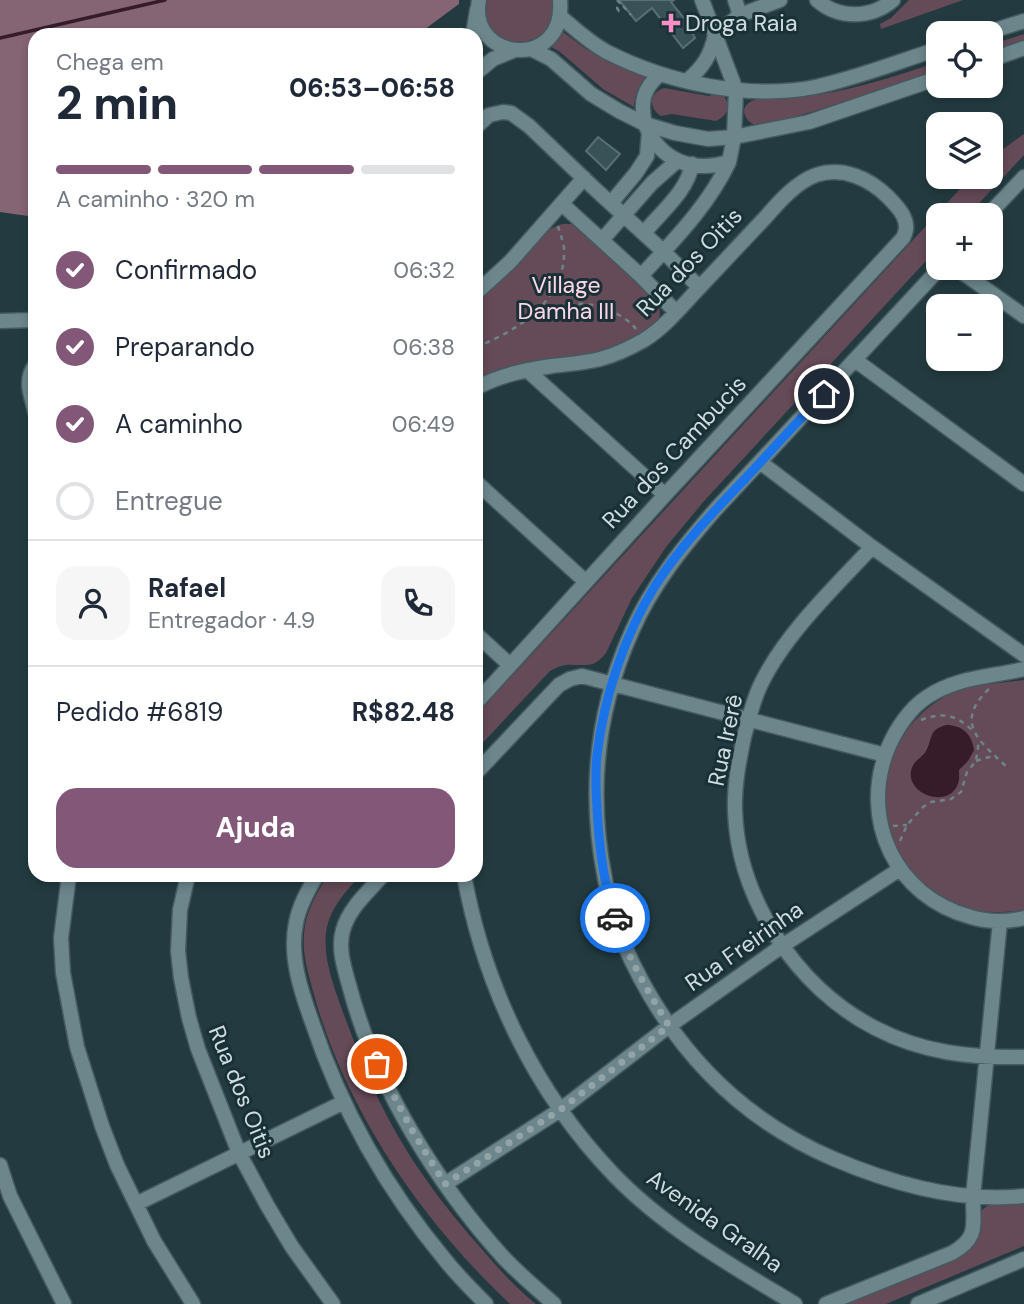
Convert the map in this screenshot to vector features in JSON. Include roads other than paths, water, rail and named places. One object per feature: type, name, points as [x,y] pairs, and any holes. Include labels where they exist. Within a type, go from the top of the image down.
[{"type":"street","points":[[483,68],[494,59],[515,51],[531,49],[545,42],[555,31],[561,17],[561,0]]},
{"type":"street","points":[[641,276],[706,202],[729,162],[734,137],[736,90],[702,0]]},
{"type":"street","points":[[735,0],[740,15]]},
{"type":"street","points":[[688,80],[707,61],[715,35],[740,15],[780,0]]},
{"type":"street","points":[[817,0],[826,8],[847,15],[870,13],[893,0]]},
{"type":"street","points":[[474,28],[478,4]]},
{"type":"street","points":[[478,4],[482,28]]},
{"type":"street","points":[[561,17],[586,39],[607,52],[660,74],[736,90],[813,87],[862,75],[926,53]]},
{"type":"street","points":[[1003,28],[1024,21]]},
{"type":"street","points":[[483,29],[488,37],[500,46],[515,51]]},
{"type":"street","points":[[1003,55],[1024,48]]},
{"type":"street","points":[[531,49],[551,59],[591,94],[647,128],[708,139],[734,137],[809,122],[926,82]]},
{"type":"street","points":[[611,203],[647,156],[647,128],[642,102],[645,92],[660,74]]},
{"type":"street","points":[[483,121],[489,115],[503,112],[511,113],[528,126],[664,251],[699,287]]},
{"type":"street","points":[[647,128],[667,156],[677,161],[718,165],[729,162]]},
{"type":"street","points":[[602,240],[652,183],[677,161]]},
{"type":"street","points":[[644,233],[684,185],[692,164]]},
{"type":"street","name":"Rua dos Cambucis","points":[[483,695],[886,258],[906,233],[906,221],[900,209],[884,193],[844,171]]},
{"type":"street","name":"Rua dos Oitis","points":[[483,384],[527,370],[601,359],[644,340],[659,330],[796,187],[817,174],[844,171]]},
{"type":"street","points":[[999,203],[1024,177]]},
{"type":"street","points":[[483,287],[564,206],[584,178]]},
{"type":"street","points":[[564,206],[676,312]]},
{"type":"street","points":[[929,280],[692,536],[656,585],[631,631],[603,719],[597,758],[599,851],[621,939],[642,981],[669,1026],[696,1061],[724,1090],[759,1118],[811,1149],[866,1172],[917,1187],[973,1197],[1024,1196]]},
{"type":"street","points":[[973,280],[1024,316]]},
{"type":"street","points":[[0,321],[28,320]]},
{"type":"street","points":[[855,360],[1024,484]]},
{"type":"street","points":[[527,370],[665,495]]},
{"type":"street","points":[[760,462],[872,547],[1024,655]]},
{"type":"street","points":[[483,488],[586,582]]},
{"type":"street","name":"Rua Irerê","points":[[872,547],[807,618],[779,653],[761,683],[748,720],[738,765],[735,809],[738,843],[750,885],[782,946],[814,984],[874,1028],[913,1044],[950,1054],[987,1058],[1024,1057]]},
{"type":"street","points":[[483,640],[510,664]]},
{"type":"street","points":[[1018,671],[964,680],[947,685],[924,698],[894,735],[885,755],[878,787],[878,807],[887,847],[900,869],[924,895],[959,914],[979,919],[1000,921],[1024,918]]},
{"type":"street","points":[[483,766],[559,685],[582,676],[885,755]]},
{"type":"street","name":"Rua Freirinha","points":[[445,1184],[560,1110],[669,1026],[782,946],[900,869]]},
{"type":"street","points":[[68,882],[61,938],[63,973],[77,1047],[117,1165],[154,1241],[193,1304]]},
{"type":"street","name":"Rua dos Oitis","points":[[186,882],[180,910],[178,951],[189,1018],[198,1049],[239,1153],[292,1247],[334,1304]]},
{"type":"street","points":[[310,882],[295,925],[294,946],[299,984],[344,1102],[397,1196],[448,1264],[486,1304]]},
{"type":"street","points":[[377,882],[352,911],[342,932],[341,945],[344,966],[368,1044],[386,1084],[445,1184],[505,1259],[554,1304]]},
{"type":"street","name":"Avenida Gralha","points":[[466,882],[481,945],[498,996],[518,1038],[560,1110],[614,1174],[640,1198],[679,1229],[795,1304]]},
{"type":"street","points":[[826,1304],[952,1253],[965,1246],[970,1238],[973,1230],[973,1197],[1000,921]]},
{"type":"street","points":[[136,1204],[344,1102]]},
{"type":"street","points":[[0,1165],[10,1196],[64,1304]]},
{"type":"street","points":[[918,1304],[1024,1259]]},
{"type":"waterway","points":[[43,28],[165,0]]},
{"type":"waterway","points":[[0,38],[28,32]]},
{"type":"place","name":"Droga Raia","points":[[671,23]]},
{"type":"park label","name":"Village Damha III","points":[[566,298]]}]
